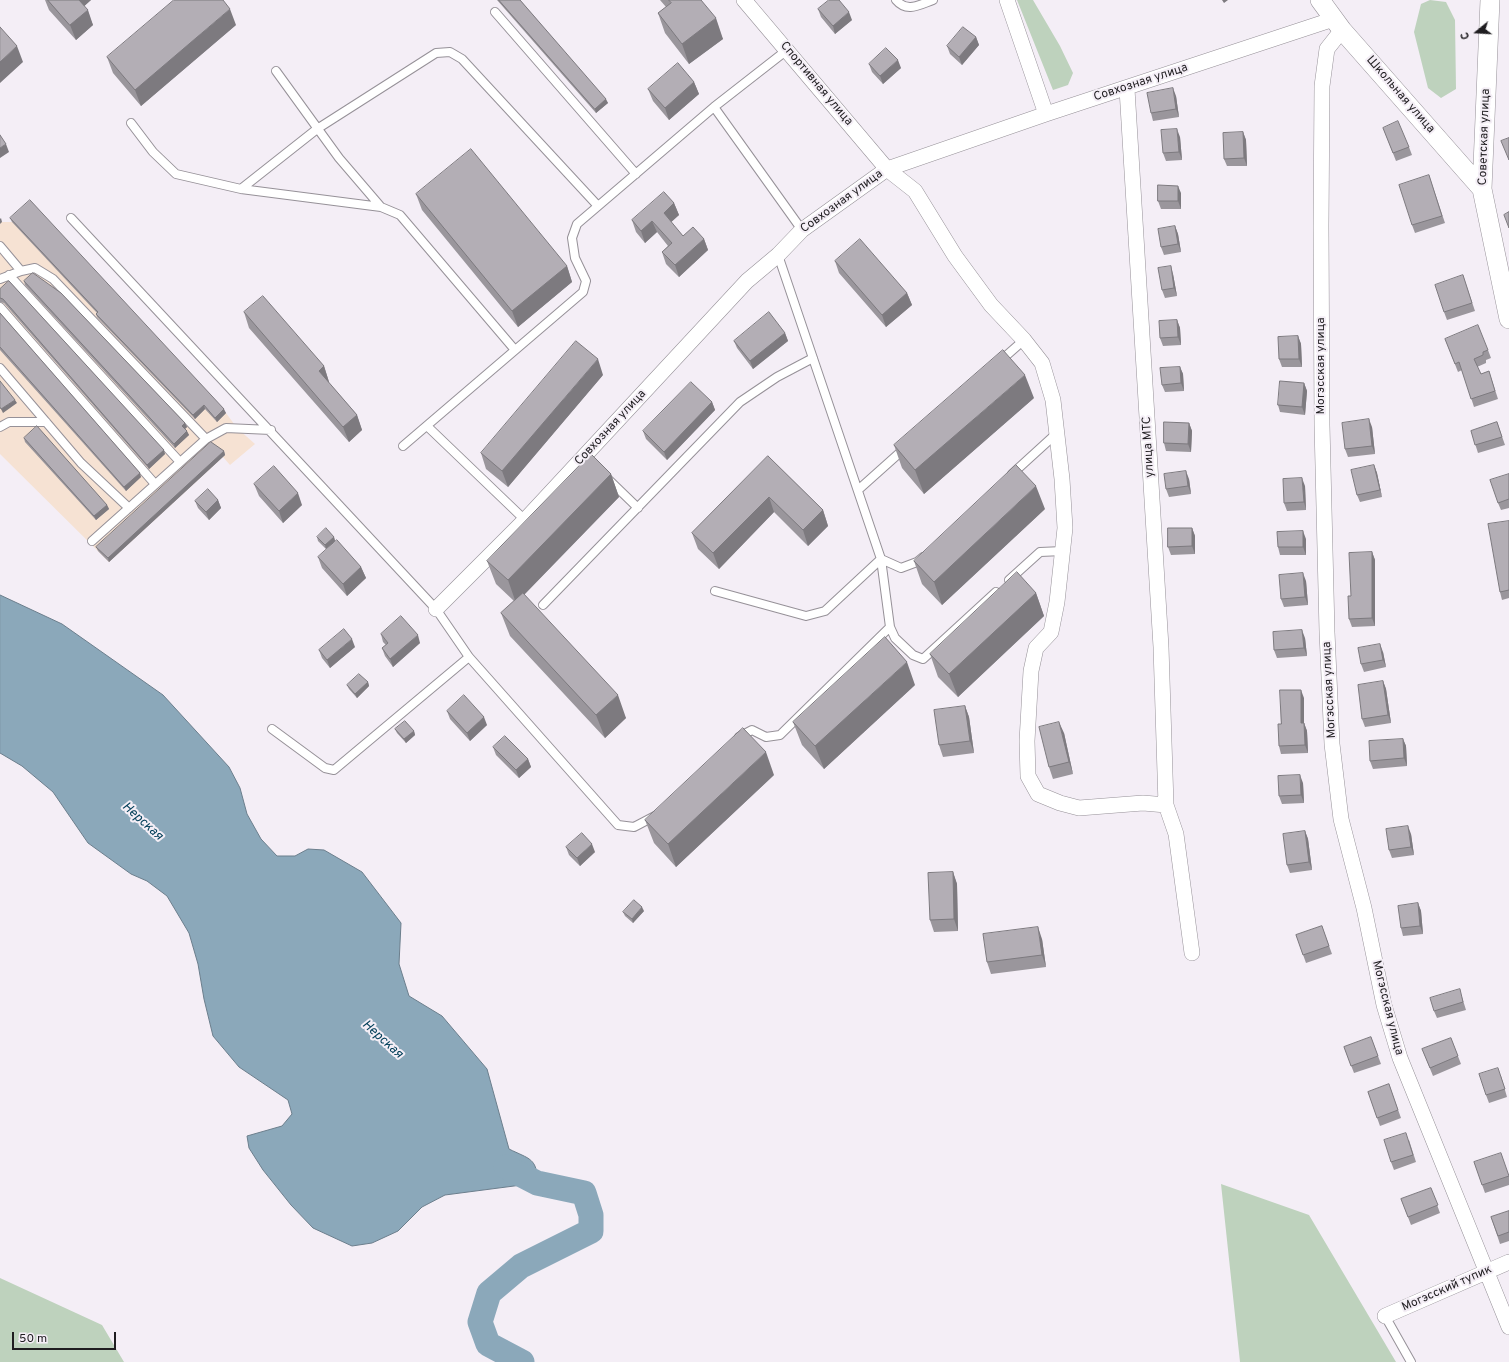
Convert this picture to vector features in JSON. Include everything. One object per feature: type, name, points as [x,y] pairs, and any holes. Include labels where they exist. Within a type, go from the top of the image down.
[{"type":"street","name":"Спортивная улица","points":[[744,0],[887,169],[915,191],[955,256],[991,305],[1024,340],[1042,363],[1053,400],[1062,479],[1065,528],[1057,602],[1051,632],[1036,648],[1031,671],[1027,741],[1028,776],[1038,794],[1060,803],[1079,808],[1143,803],[1166,805]]},
{"type":"street","points":[[1007,0],[1046,114]]},
{"type":"street","name":"Школьная улица","points":[[1320,0],[1338,24],[1482,189]]},
{"type":"street","name":"Советская улица","points":[[1490,0],[1482,189],[1509,319]]},
{"type":"street","name":"Совхозная улица","points":[[436,609],[587,458],[747,281],[778,254],[802,230],[887,169],[1046,114],[1338,24]]},
{"type":"street","name":"Могэсская улица","points":[[1338,24],[1327,49],[1322,86],[1322,425],[1327,632],[1332,744],[1342,819],[1364,908],[1384,1005],[1400,1058],[1509,1327]]},
{"type":"street","name":"улица МТС","points":[[1127,88],[1160,639],[1166,805],[1176,834],[1192,953]]},
{"type":"street","name":"Могэсский тупик","points":[[1385,1316],[1509,1262]]},
{"type":"lane","points":[[896,0],[901,6],[911,8],[933,0]]},
{"type":"lane","points":[[495,12],[636,174]]},
{"type":"lane","points":[[403,446],[583,292],[586,281],[575,258],[572,238],[577,224],[714,107],[787,50]]},
{"type":"lane","points":[[241,189],[318,129],[436,53],[450,52],[462,59],[598,206]]},
{"type":"lane","points":[[276,71],[339,158],[381,207]]},
{"type":"lane","points":[[714,107],[802,230]]},
{"type":"lane","points":[[131,123],[153,152],[176,174],[241,189],[381,207],[400,215],[516,350]]},
{"type":"lane","points":[[71,218],[436,609],[469,657],[618,825],[634,827],[652,818],[664,807]]},
{"type":"lane","points":[[0,246],[21,271]]},
{"type":"lane","points":[[778,254],[881,559],[890,627],[895,638],[913,655],[923,659],[1040,552],[1063,550]]},
{"type":"lane","points":[[0,280],[21,271],[36,268],[53,279],[206,439]]},
{"type":"lane","points":[[9,276],[180,462]]},
{"type":"lane","points":[[0,307],[155,484]]},
{"type":"lane","points":[[994,366],[1024,340]]},
{"type":"lane","points":[[543,605],[740,402],[777,377],[814,358]]},
{"type":"lane","points":[[0,368],[80,463],[129,508]]},
{"type":"lane","points":[[0,427],[9,422],[46,422]]},
{"type":"lane","points":[[427,426],[525,520]]},
{"type":"lane","points":[[92,541],[206,439],[226,428],[270,430]]},
{"type":"lane","points":[[1004,481],[1057,433]]},
{"type":"lane","points":[[858,490],[911,442]]},
{"type":"lane","points":[[601,471],[638,508]]},
{"type":"lane","points":[[881,559],[901,568],[917,562],[929,551]]},
{"type":"lane","points":[[715,591],[806,616],[826,611],[881,559]]},
{"type":"lane","points":[[730,745],[742,735],[752,730],[766,737],[780,735],[890,627]]},
{"type":"lane","points":[[272,729],[325,768],[334,770],[469,657]]},
{"type":"lane","points":[[1385,1316],[1411,1362]]},
{"type":"shaded area","points":[[31,204],[226,413],[237,428],[255,444],[230,465],[223,457],[109,562],[0,454],[0,219],[2,222],[12,222]]},
{"type":"green space","points":[[1017,0],[1033,0],[1060,46],[1073,73],[1068,85],[1053,90]]},
{"type":"green space","points":[[1430,0],[1446,2],[1455,20],[1456,89],[1441,98],[1428,88],[1414,32],[1421,4]]},
{"type":"green space","points":[[1221,1184],[1309,1215],[1396,1362],[1240,1362]]},
{"type":"green space","points":[[0,1278],[102,1325],[124,1362],[0,1362]]},
{"type":"water","points":[[0,595],[62,624],[163,695],[229,767],[240,788],[247,814],[261,839],[277,856],[295,856],[308,849],[324,850],[362,872],[401,923],[399,964],[409,996],[442,1016],[487,1069],[509,1149],[531,1160],[536,1169],[537,1183],[445,1195],[422,1207],[398,1231],[372,1243],[352,1246],[313,1228],[291,1205],[263,1170],[249,1148],[247,1136],[282,1126],[292,1114],[288,1100],[239,1067],[213,1036],[204,999],[198,964],[189,933],[167,896],[147,881],[131,874],[88,843],[53,792],[22,766],[0,753]]},
{"type":"building","points":[[48,0],[79,0],[88,10],[70,25]]},
{"type":"building","points":[[174,0],[223,0],[230,9],[135,90],[107,57]]},
{"type":"building","points":[[499,0],[520,0],[606,99],[595,109]]},
{"type":"building","points":[[669,0],[701,0],[716,18],[682,44],[658,13],[671,3]]},
{"type":"building","points":[[829,0],[839,0],[849,12],[833,26],[818,9]]},
{"type":"building","points":[[0,27],[17,46],[0,62]]},
{"type":"building","points":[[963,27],[976,37],[959,57],[947,46]]},
{"type":"building","points":[[886,48],[898,60],[880,76],[869,64]]},
{"type":"building","points":[[678,63],[694,82],[665,108],[648,89]]},
{"type":"building","points":[[1173,88],[1176,109],[1151,113],[1147,93]]},
{"type":"building","points":[[1398,121],[1409,147],[1393,153],[1383,128]]},
{"type":"building","points":[[1177,129],[1179,152],[1163,153],[1161,130]]},
{"type":"building","points":[[1243,132],[1244,158],[1224,159],[1223,133]]},
{"type":"building","points":[[0,135],[6,144],[0,148]]},
{"type":"building","points":[[1509,138],[1509,160],[1501,141]]},
{"type":"building","points":[[471,149],[567,266],[512,311],[416,194]]},
{"type":"building","points":[[1429,175],[1442,216],[1412,225],[1399,185]]},
{"type":"building","points":[[1158,185],[1178,186],[1178,201],[1158,201]]},
{"type":"building","points":[[664,192],[674,203],[664,213],[683,236],[693,227],[704,239],[675,265],[662,252],[672,243],[652,221],[641,231],[632,220]]},
{"type":"building","points":[[30,200],[224,409],[215,418],[204,405],[193,415],[96,314],[98,312],[10,218]]},
{"type":"building","points":[[1509,212],[1509,228],[1504,215]]},
{"type":"building","points":[[1175,226],[1178,244],[1161,247],[1158,229]]},
{"type":"building","points":[[860,239],[907,293],[882,315],[835,261]]},
{"type":"building","points":[[1171,266],[1174,288],[1162,290],[1158,268]]},
{"type":"building","points":[[33,273],[61,293],[185,423],[182,426],[187,431],[174,444],[24,281]]},
{"type":"building","points":[[1463,275],[1472,303],[1444,312],[1435,285]]},
{"type":"building","points":[[9,281],[164,450],[147,465],[3,299],[0,298],[0,289]]},
{"type":"building","points":[[263,296],[324,366],[319,371],[357,415],[343,427],[244,312]]},
{"type":"building","points":[[769,312],[785,333],[750,361],[734,341]]},
{"type":"building","points":[[0,313],[140,473],[124,487],[0,347]]},
{"type":"building","points":[[1177,320],[1178,337],[1160,338],[1159,321]]},
{"type":"building","points":[[1478,325],[1488,350],[1483,352],[1483,355],[1474,359],[1481,374],[1489,371],[1495,391],[1471,399],[1459,362],[1455,364],[1445,339]]},
{"type":"building","points":[[1298,336],[1299,359],[1279,359],[1278,337]]},
{"type":"building","points":[[576,341],[598,359],[502,471],[481,453]]},
{"type":"building","points":[[1003,350],[1025,375],[915,470],[894,445]]},
{"type":"building","points":[[1180,367],[1181,383],[1162,385],[1160,368]]},
{"type":"building","points":[[0,381],[15,400],[1,409],[0,407]]},
{"type":"building","points":[[1280,381],[1304,383],[1302,407],[1278,405]]},
{"type":"building","points":[[691,382],[712,402],[664,452],[643,431]]},
{"type":"building","points":[[1369,419],[1372,446],[1345,449],[1342,423]]},
{"type":"building","points":[[1164,422],[1189,423],[1188,444],[1164,443]]},
{"type":"building","points":[[1497,422],[1502,437],[1475,445],[1471,431]]},
{"type":"building","points":[[37,426],[107,505],[94,516],[24,438]]},
{"type":"building","points":[[211,442],[224,451],[108,558],[96,547]]},
{"type":"building","points":[[591,454],[611,474],[508,580],[487,561]]},
{"type":"building","points":[[768,456],[823,510],[803,530],[769,497],[713,553],[692,533]]},
{"type":"building","points":[[1016,465],[1036,486],[934,582],[914,561]]},
{"type":"building","points":[[1374,465],[1380,490],[1357,495],[1351,470]]},
{"type":"building","points":[[274,466],[298,493],[279,511],[254,484]]},
{"type":"building","points":[[1186,471],[1188,486],[1166,489],[1164,474]]},
{"type":"building","points":[[1509,474],[1509,499],[1498,503],[1490,480]]},
{"type":"building","points":[[1302,478],[1304,502],[1284,503],[1283,479]]},
{"type":"building","points":[[208,489],[218,500],[206,512],[195,501]]},
{"type":"building","points":[[1509,521],[1509,590],[1500,592],[1488,524]]},
{"type":"building","points":[[326,528],[334,537],[325,545],[317,537]]},
{"type":"building","points":[[1168,528],[1192,528],[1192,546],[1168,547]]},
{"type":"building","points":[[1303,531],[1303,547],[1278,547],[1277,532]]},
{"type":"building","points":[[337,540],[361,567],[343,584],[318,557]]},
{"type":"building","points":[[1372,552],[1372,618],[1349,619],[1348,596],[1351,596],[1349,553]]},
{"type":"building","points":[[1017,572],[1036,593],[949,674],[930,654]]},
{"type":"building","points":[[1303,573],[1305,597],[1281,599],[1279,575]]},
{"type":"building","points":[[523,593],[618,695],[596,715],[501,613]]},
{"type":"building","points":[[401,616],[418,635],[390,659],[382,648],[388,643],[381,634]]},
{"type":"building","points":[[344,629],[352,639],[327,660],[319,650]]},
{"type":"building","points":[[1302,630],[1304,648],[1274,650],[1273,632]]},
{"type":"building","points":[[885,637],[907,662],[815,746],[793,722]]},
{"type":"building","points":[[1380,644],[1383,660],[1361,664],[1358,648]]},
{"type":"building","points":[[359,674],[368,682],[355,694],[347,685]]},
{"type":"building","points":[[1383,681],[1388,715],[1362,719],[1358,685]]},
{"type":"building","points":[[1280,690],[1301,690],[1301,723],[1304,723],[1305,745],[1279,746],[1278,724],[1281,724]]},
{"type":"building","points":[[464,695],[484,717],[467,733],[447,711]]},
{"type":"building","points":[[965,706],[970,741],[939,745],[934,710]]},
{"type":"building","points":[[405,721],[414,731],[404,739],[395,729]]},
{"type":"building","points":[[1059,722],[1069,762],[1049,767],[1039,727]]},
{"type":"building","points":[[743,728],[766,752],[668,844],[645,820]]},
{"type":"building","points":[[505,736],[528,759],[516,770],[493,747]]},
{"type":"building","points":[[1403,739],[1404,758],[1370,761],[1369,741]]},
{"type":"building","points":[[1300,775],[1301,795],[1279,796],[1278,776]]},
{"type":"building","points":[[1408,826],[1411,847],[1389,850],[1386,829]]},
{"type":"building","points":[[1305,831],[1309,862],[1287,865],[1283,834]]},
{"type":"building","points":[[582,833],[592,844],[577,858],[566,847]]},
{"type":"building","points":[[953,872],[954,919],[930,920],[928,873]]},
{"type":"building","points":[[634,900],[642,907],[632,919],[623,912]]},
{"type":"building","points":[[1418,903],[1420,926],[1401,928],[1398,906]]},
{"type":"building","points":[[1322,926],[1329,946],[1303,955],[1296,935]]},
{"type":"building","points":[[1038,927],[1042,955],[987,962],[983,934]]},
{"type":"building","points":[[1460,989],[1463,1002],[1434,1011],[1430,998]]},
{"type":"building","points":[[1371,1037],[1378,1056],[1351,1066],[1344,1047]]},
{"type":"building","points":[[1451,1038],[1458,1056],[1430,1068],[1422,1049]]},
{"type":"building","points":[[1498,1068],[1505,1089],[1486,1095],[1479,1074]]},
{"type":"building","points":[[1389,1084],[1398,1110],[1377,1118],[1368,1092]]},
{"type":"building","points":[[1406,1133],[1413,1155],[1391,1162],[1384,1140]]},
{"type":"building","points":[[1501,1153],[1509,1176],[1482,1185],[1474,1162]]},
{"type":"building","points":[[1431,1188],[1438,1205],[1408,1217],[1401,1199]]},
{"type":"building","points":[[1509,1211],[1509,1232],[1498,1236],[1491,1217]]},
{"type":"waterway","name":"Нерская","points":[[506,1167],[537,1183],[584,1193],[591,1215],[591,1231],[521,1266],[489,1293],[480,1322],[488,1344],[522,1362]]}]
